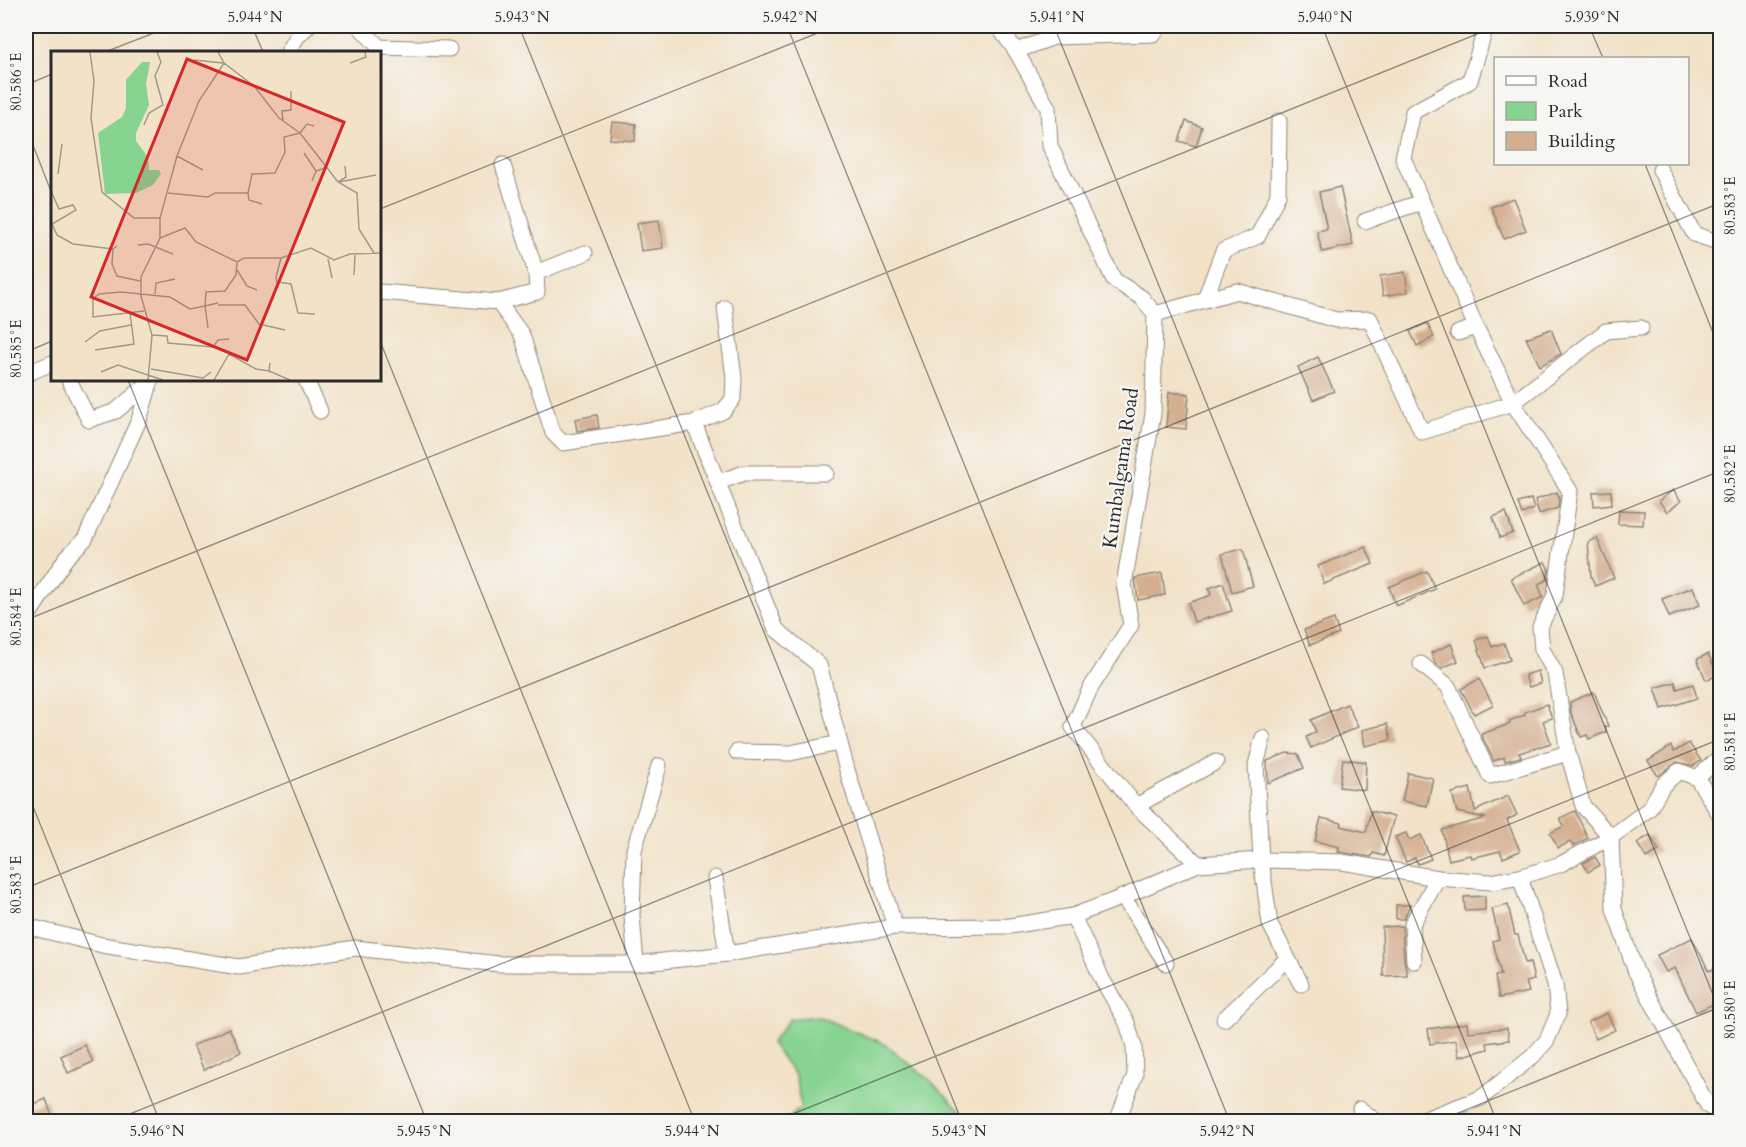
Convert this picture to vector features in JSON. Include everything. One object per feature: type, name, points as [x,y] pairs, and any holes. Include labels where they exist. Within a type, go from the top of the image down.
[{"type":"street","points":[[289,51],[297,37],[308,26]]},
{"type":"street","points":[[359,26],[377,50],[449,49]]},
{"type":"street","points":[[998,26],[1016,51],[1048,108],[1050,146],[1113,280],[1142,297],[1155,314],[1237,291],[1336,320],[1370,319],[1422,432],[1512,403],[1606,331],[1641,328]]},
{"type":"street","points":[[1016,51],[1054,37],[1153,34],[1160,26]]},
{"type":"street","points":[[1486,26],[1470,81],[1413,112],[1403,158],[1476,327],[1512,403],[1570,491],[1555,595],[1540,627],[1542,649],[1555,674],[1568,753],[1583,807],[1611,837],[1614,909],[1636,972],[1708,1106],[1720,1113]]},
{"type":"street","points":[[1205,299],[1223,251],[1258,236],[1278,195],[1279,121]]},
{"type":"street","points":[[381,292],[498,302],[537,292],[536,273],[503,165]]},
{"type":"street","points":[[1660,170],[1694,234],[1720,243]]},
{"type":"street","points":[[1365,220],[1422,202]]},
{"type":"street","points":[[536,273],[585,253]]},
{"type":"street","points":[[498,302],[522,335],[553,433],[563,443],[694,423],[723,411],[733,399],[734,378],[726,308]]},
{"type":"street","name":"Kumbalgama Road","points":[[1155,314],[1153,414],[1124,584],[1131,625],[1090,689],[1073,727],[1136,806],[1198,864]]},
{"type":"street","points":[[1458,333],[1476,327]]},
{"type":"street","points":[[26,374],[51,363]]},
{"type":"street","points":[[70,381],[89,420],[116,411],[151,381]]},
{"type":"street","points":[[26,619],[66,558],[85,539],[139,420],[151,381]]},
{"type":"street","points":[[306,381],[320,411]]},
{"type":"street","points":[[694,423],[776,629],[819,665],[840,743],[896,927]]},
{"type":"street","points":[[719,482],[744,473],[826,473]]},
{"type":"street","points":[[1421,664],[1448,686],[1490,776],[1568,753]]},
{"type":"street","points":[[1263,738],[1256,765],[1261,860],[1270,924],[1301,984]]},
{"type":"street","points":[[738,752],[790,753],[840,743]]},
{"type":"street","points":[[1697,778],[1720,757]]},
{"type":"street","points":[[1136,806],[1216,762]]},
{"type":"street","points":[[636,964],[632,916],[634,850],[659,766]]},
{"type":"street","points":[[26,926],[102,945],[239,967],[355,948],[499,964],[636,964],[727,954],[896,927],[1010,926],[1073,916],[1198,864],[1261,860],[1342,862],[1438,878],[1491,882],[1520,877],[1561,864],[1611,837],[1649,809],[1663,785],[1679,771],[1697,778],[1720,814]]},
{"type":"street","points":[[1417,1122],[1481,1098],[1533,1056],[1547,1040],[1558,1014],[1555,984],[1520,877]]},
{"type":"street","points":[[715,878],[727,954]]},
{"type":"street","points":[[1414,961],[1412,924],[1438,878]]},
{"type":"street","points":[[1123,897],[1166,963]]},
{"type":"street","points":[[1073,916],[1102,978],[1127,1023],[1134,1046],[1135,1075],[1117,1122]]},
{"type":"street","points":[[1224,1019],[1287,958]]},
{"type":"street","points":[[1360,1109],[1377,1122]]},
{"type":"green space","points":[[817,1016],[883,1043],[929,1079],[970,1121],[786,1121],[801,1107],[795,1075],[771,1043],[790,1019]]},
{"type":"building","points":[[1186,121],[1202,127],[1196,146],[1179,141]]},
{"type":"building","points":[[612,122],[636,124],[635,141],[610,139]]},
{"type":"building","points":[[1340,187],[1353,245],[1322,252],[1317,231],[1327,229],[1319,192]]},
{"type":"building","points":[[1513,198],[1526,230],[1504,239],[1491,207]]},
{"type":"building","points":[[659,220],[663,248],[641,251],[637,223]]},
{"type":"building","points":[[1405,272],[1408,292],[1383,296],[1380,276]]},
{"type":"building","points":[[1427,323],[1434,337],[1417,346],[1410,331]]},
{"type":"building","points":[[1551,329],[1561,354],[1540,366],[1526,338]]},
{"type":"building","points":[[1318,357],[1334,391],[1313,400],[1298,367]]},
{"type":"building","points":[[1169,392],[1189,394],[1186,429],[1166,427]]},
{"type":"building","points":[[597,415],[599,428],[577,431],[575,419]]},
{"type":"building","points":[[1673,490],[1681,501],[1667,512],[1659,501]]},
{"type":"building","points":[[1611,491],[1612,504],[1594,506],[1593,492]]},
{"type":"building","points":[[1557,492],[1558,508],[1539,514],[1535,500]]},
{"type":"building","points":[[1531,499],[1534,509],[1522,514],[1518,503]]},
{"type":"building","points":[[1619,510],[1644,511],[1643,525],[1618,524]]},
{"type":"building","points":[[1506,512],[1513,533],[1500,538],[1493,517]]},
{"type":"building","points":[[1597,538],[1614,578],[1595,586],[1591,576],[1588,542]]},
{"type":"building","points":[[1366,547],[1373,564],[1324,584],[1318,566]]},
{"type":"building","points":[[1243,549],[1253,586],[1232,592],[1222,554]]},
{"type":"building","points":[[1545,562],[1549,570],[1547,580],[1538,584],[1543,597],[1524,606],[1511,578]]},
{"type":"building","points":[[1427,571],[1435,589],[1396,606],[1389,587]]},
{"type":"building","points":[[1162,573],[1165,595],[1138,600],[1135,578]]},
{"type":"building","points":[[1223,583],[1232,611],[1194,622],[1188,603],[1211,595],[1209,588]]},
{"type":"building","points":[[1693,587],[1700,605],[1669,617],[1662,599]]},
{"type":"building","points":[[1334,619],[1339,634],[1310,645],[1304,630]]},
{"type":"building","points":[[1488,636],[1492,647],[1504,643],[1510,660],[1485,668],[1476,640]]},
{"type":"building","points":[[1451,644],[1458,661],[1442,668],[1435,663],[1431,653]]},
{"type":"building","points":[[1708,654],[1718,675],[1706,680],[1697,659]]},
{"type":"building","points":[[1538,671],[1541,683],[1529,687],[1525,675]]},
{"type":"building","points":[[1479,679],[1493,705],[1474,714],[1461,689]]},
{"type":"building","points":[[1675,682],[1677,689],[1693,684],[1697,698],[1662,709],[1655,688]]},
{"type":"building","points":[[1594,692],[1608,726],[1605,727],[1606,732],[1589,739],[1587,735],[1581,737],[1571,713],[1570,702]]},
{"type":"building","points":[[1347,704],[1358,727],[1311,748],[1306,737],[1316,732],[1311,720]]},
{"type":"building","points":[[1547,704],[1552,718],[1543,721],[1551,743],[1519,753],[1521,757],[1505,761],[1504,757],[1494,761],[1481,734],[1510,724],[1509,721],[1525,715],[1525,712]]},
{"type":"building","points":[[1387,724],[1391,740],[1365,746],[1362,730]]},
{"type":"building","points":[[1689,743],[1701,761],[1693,766],[1677,762],[1658,776],[1648,761],[1671,746],[1674,752]]},
{"type":"building","points":[[1287,753],[1298,754],[1304,768],[1268,783],[1267,761]]},
{"type":"building","points":[[1343,759],[1366,762],[1365,790],[1339,787]]},
{"type":"building","points":[[1408,773],[1433,778],[1427,806],[1402,801]]},
{"type":"building","points":[[1470,788],[1475,811],[1508,796],[1517,815],[1507,820],[1520,851],[1503,858],[1500,851],[1471,858],[1470,855],[1449,860],[1442,830],[1486,818],[1457,812],[1452,793]]},
{"type":"building","points":[[1371,811],[1394,817],[1384,856],[1373,853],[1371,857],[1338,852],[1339,847],[1315,841],[1321,818],[1366,832]]},
{"type":"building","points":[[1575,811],[1588,838],[1573,846],[1570,842],[1558,848],[1550,833],[1564,826],[1560,818]]},
{"type":"building","points":[[1406,833],[1409,840],[1421,835],[1431,859],[1418,864],[1415,858],[1406,862],[1395,837]]},
{"type":"building","points":[[1650,835],[1659,851],[1646,858],[1637,843]]},
{"type":"building","points":[[1595,857],[1600,865],[1588,872],[1583,863]]},
{"type":"building","points":[[1485,896],[1485,910],[1465,911],[1464,897]]},
{"type":"building","points":[[1396,905],[1410,905],[1404,919],[1396,919]]},
{"type":"building","points":[[1508,905],[1515,935],[1518,935],[1525,963],[1530,962],[1534,980],[1526,982],[1529,992],[1499,998],[1495,976],[1501,975],[1493,941],[1499,939],[1492,909]]},
{"type":"building","points":[[1402,926],[1407,975],[1383,976],[1382,927]]},
{"type":"building","points":[[1692,938],[1709,971],[1720,966],[1720,988],[1713,991],[1718,1002],[1696,1012],[1675,968],[1666,972],[1657,955]]},
{"type":"building","points":[[1607,1013],[1615,1030],[1596,1039],[1588,1022]]},
{"type":"building","points":[[1467,1023],[1468,1032],[1507,1028],[1509,1040],[1487,1043],[1488,1049],[1459,1057],[1456,1040],[1430,1044],[1428,1029]]},
{"type":"building","points":[[229,1028],[241,1052],[204,1070],[193,1046]]},
{"type":"building","points":[[85,1045],[93,1062],[68,1073],[61,1056]]},
{"type":"building","points":[[46,1099],[54,1122],[35,1122],[29,1106]]}]
